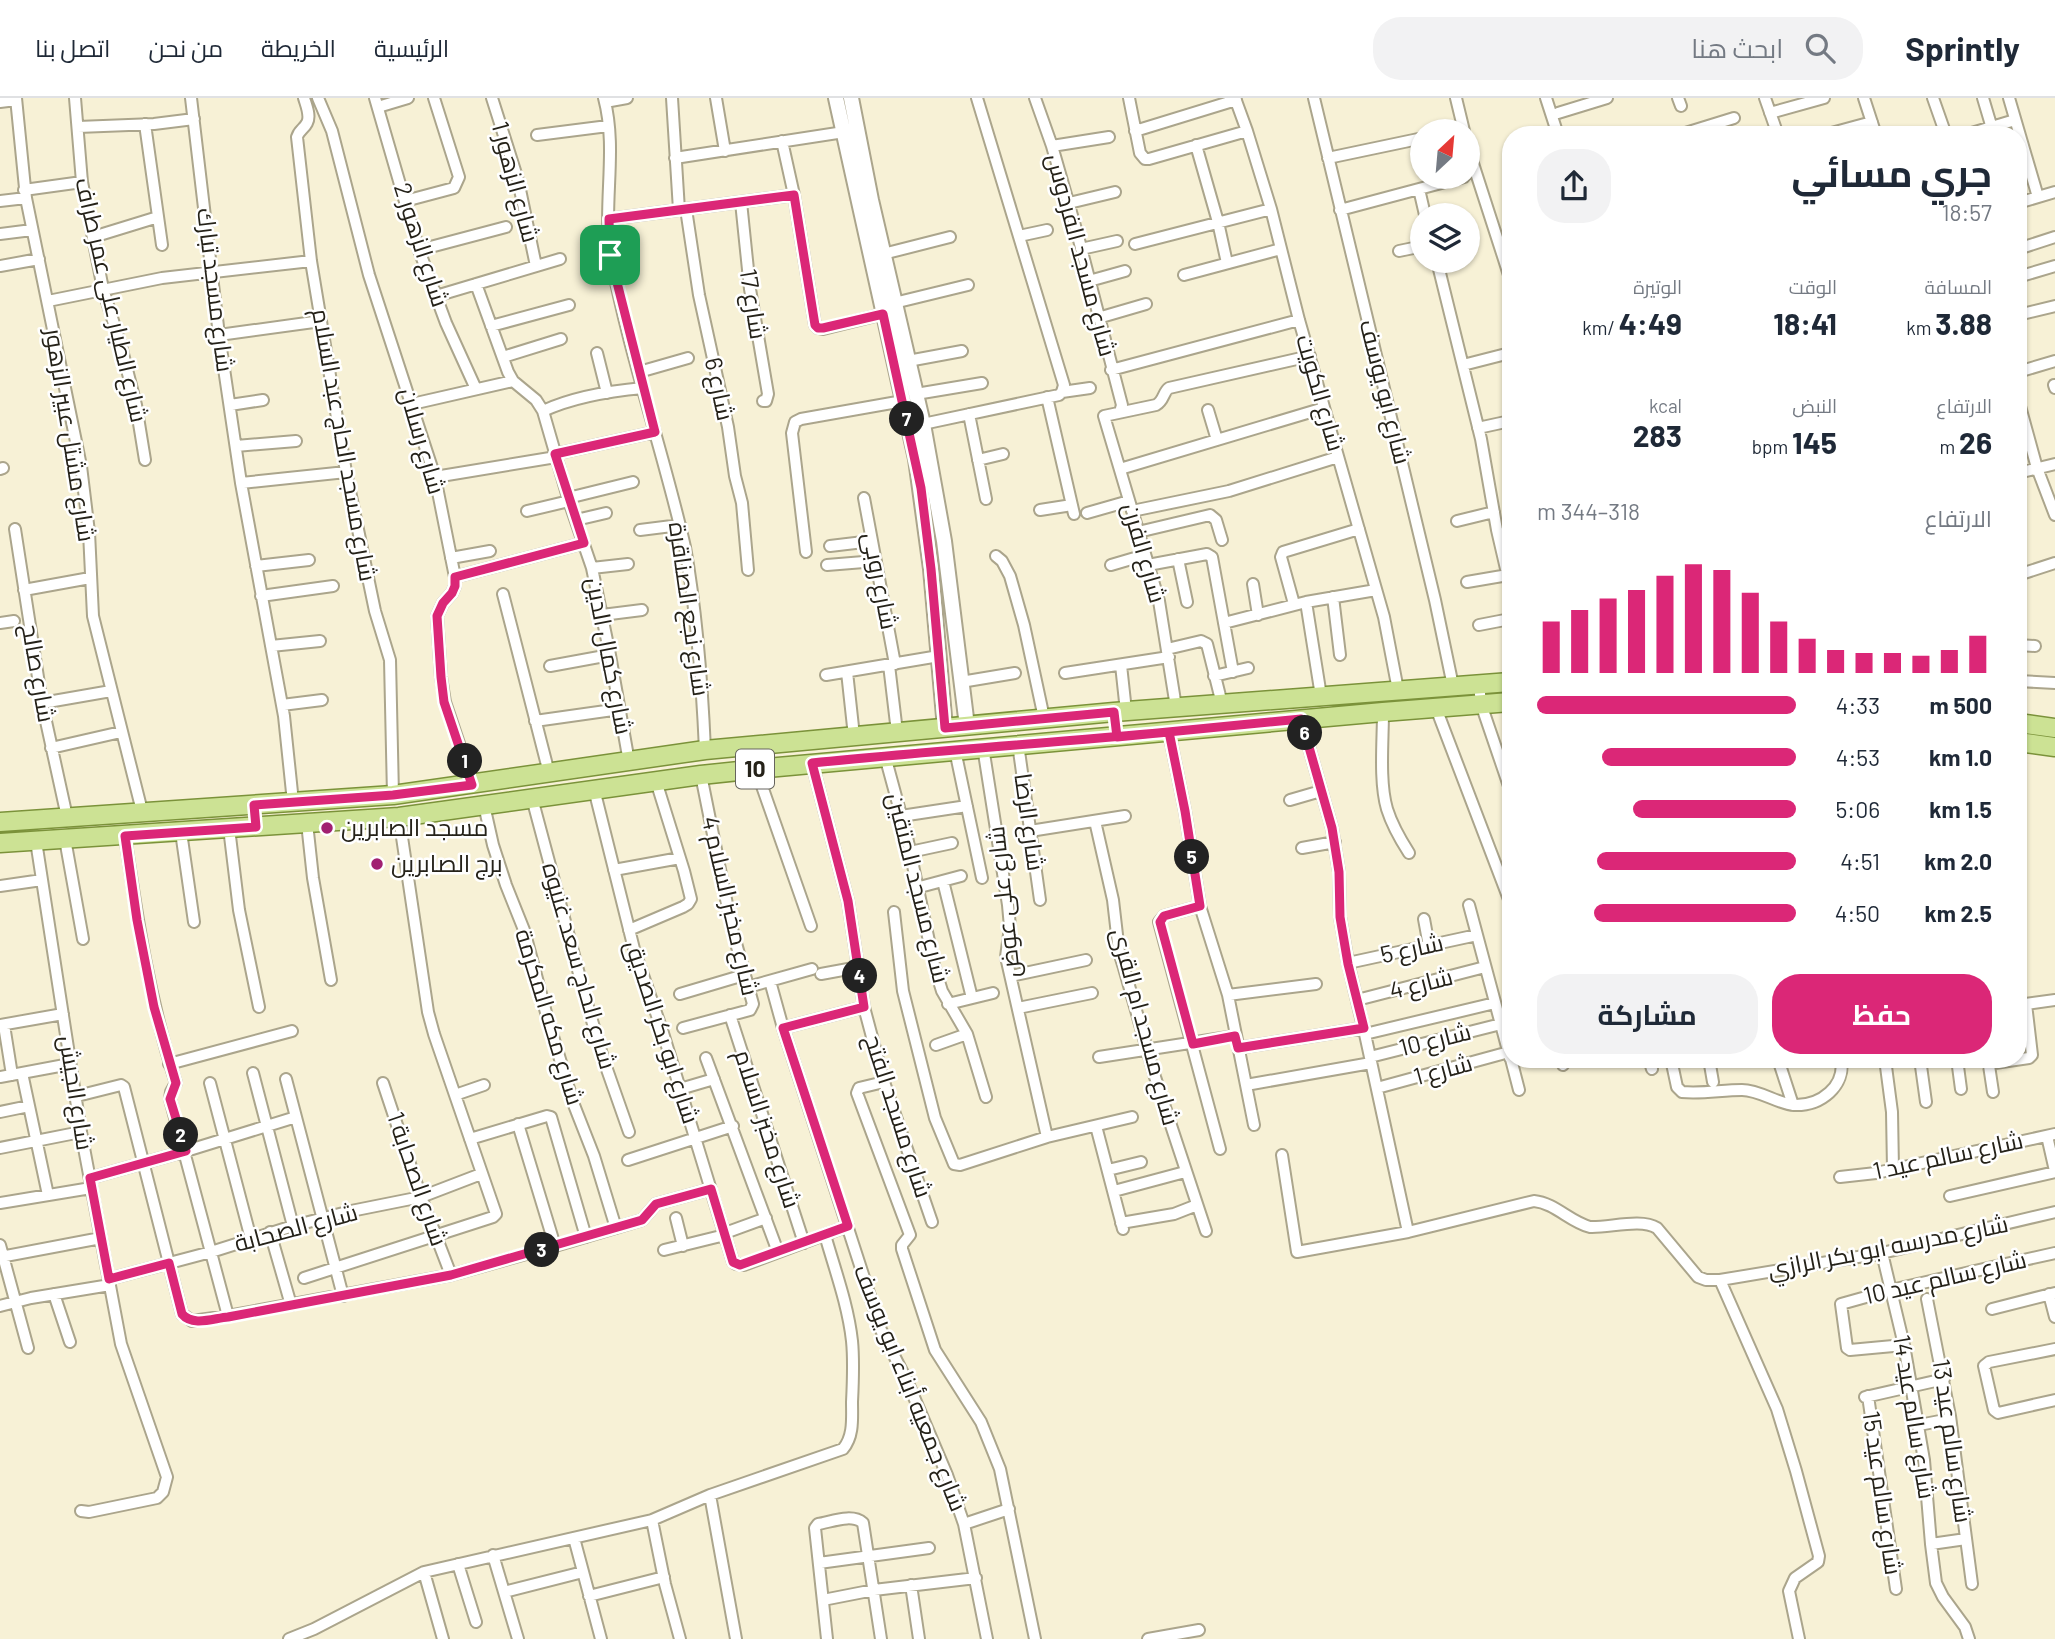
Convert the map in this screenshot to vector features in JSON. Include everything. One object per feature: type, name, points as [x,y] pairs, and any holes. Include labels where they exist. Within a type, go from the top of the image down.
[{"type":"main road","name":"10","points":[[0,822],[393,795],[764,744],[1120,711],[1502,683]]},
{"type":"main road","name":"10","points":[[0,843],[399,817],[701,775],[885,755],[1502,703]]},
{"type":"main road","points":[[1117,737],[1120,711]]},
{"type":"main road","points":[[2027,724],[2055,728]]},
{"type":"main road","points":[[2027,743],[2055,747]]},
{"type":"main road","points":[[762,768],[764,744]]},
{"type":"main road","points":[[254,805],[256,827]]},
{"type":"street","name":"شارع الطيار على عمر طراف","points":[[75,98],[82,182],[103,289],[124,357],[145,460]]},
{"type":"street","name":"شارع مسجد تبارك","points":[[191,98],[219,335],[241,483],[282,705],[293,802]]},
{"type":"street","name":"شارع مسجد الحاج عبد السلام","points":[[304,98],[309,119],[296,137],[310,261],[346,472],[374,611],[390,660],[393,795]]},
{"type":"street","name":"شارع رسلان","points":[[318,98],[340,155],[369,275],[435,477],[455,577]]},
{"type":"street","points":[[377,102],[408,98]]},
{"type":"street","points":[[405,201],[454,188],[459,177],[434,98]]},
{"type":"street","name":"شارع الزهور 1","points":[[492,98],[518,180],[536,266]]},
{"type":"street","points":[[604,100],[627,98]]},
{"type":"street","name":"شارع 6","points":[[672,98],[675,158],[683,209],[742,503],[748,570]]},
{"type":"street","points":[[716,98],[725,150]]},
{"type":"street","points":[[836,98],[865,202],[883,254],[908,361],[945,728]]},
{"type":"street","points":[[851,98],[883,314],[910,397],[923,424],[944,541],[967,726]]},
{"type":"street","name":"شارع مسجد الفردوس","points":[[977,98],[1064,385],[1062,392]]},
{"type":"street","name":"شارع مسجد الفردوس","points":[[1035,98],[1082,249],[1122,405],[1119,412]]},
{"type":"street","points":[[1129,98],[1140,153],[1145,159],[1247,131]]},
{"type":"street","name":"شارع ابو يوسف","points":[[1314,98],[1435,600],[1452,686]]},
{"type":"street","points":[[1456,98],[1459,119]]},
{"type":"street","points":[[1546,98],[1558,126]]},
{"type":"street","points":[[1554,98],[1560,126]]},
{"type":"street","points":[[1559,113],[1607,98]]},
{"type":"street","points":[[1765,98],[1775,126]]},
{"type":"street","points":[[1770,114],[1824,98]]},
{"type":"street","points":[[1864,98],[1873,126]]},
{"type":"street","points":[[1933,98],[1943,126]]},
{"type":"street","points":[[1983,98],[1991,126]]},
{"type":"street","points":[[2009,98],[2017,126]]},
{"type":"street","points":[[0,102],[16,99]]},
{"type":"street","name":"شارع مشتل عبير الزهور","points":[[16,99],[25,194],[81,466],[89,532],[93,616],[142,811]]},
{"type":"street","points":[[1135,131],[1236,99]]},
{"type":"street","name":"شارع الكويت","points":[[1236,99],[1271,209],[1298,320],[1384,617],[1398,690]]},
{"type":"street","name":"شارع نجع الصناقرة","points":[[604,100],[608,126],[610,255],[690,573],[701,677],[705,750]]},
{"type":"street","name":"شارع الزهور 2","points":[[377,102],[419,250],[476,389]]},
{"type":"street","points":[[1708,126],[1734,118]]},
{"type":"street","points":[[78,127],[194,119]]},
{"type":"street","points":[[2002,126],[2015,120]]},
{"type":"street","points":[[1857,126],[1872,122]]},
{"type":"street","points":[[145,124],[162,245]]},
{"type":"street","points":[[537,135],[608,126]]},
{"type":"street","points":[[675,158],[844,132]]},
{"type":"street","points":[[1052,146],[1109,137]]},
{"type":"street","points":[[782,141],[794,195],[815,325],[823,328],[883,314]]},
{"type":"street","points":[[1328,158],[1410,141]]},
{"type":"street","points":[[1196,145],[1227,263]]},
{"type":"street","points":[[2027,160],[2038,197]]},
{"type":"street","points":[[0,201],[82,182]]},
{"type":"street","points":[[1340,209],[1419,189],[1422,203]]},
{"type":"street","points":[[1475,189],[1502,258]]},
{"type":"street","points":[[1069,203],[1115,192]]},
{"type":"street","points":[[2027,200],[2055,192]]},
{"type":"street","points":[[609,219],[794,195]]},
{"type":"street","name":"شارع 17","points":[[741,202],[750,289],[769,398],[763,401]]},
{"type":"street","points":[[1135,244],[1271,209]]},
{"type":"street","points":[[93,237],[158,217]]},
{"type":"street","points":[[419,250],[506,227]]},
{"type":"street","points":[[0,234],[32,230]]},
{"type":"street","points":[[1019,236],[1047,230]]},
{"type":"street","points":[[883,254],[950,237]]},
{"type":"street","points":[[2027,246],[2055,237]]},
{"type":"street","points":[[1082,249],[1117,241]]},
{"type":"street","points":[[1184,275],[1281,248]]},
{"type":"street","points":[[1399,251],[1410,249]]},
{"type":"street","points":[[0,267],[39,259]]},
{"type":"street","points":[[436,296],[560,259]]},
{"type":"street","points":[[48,301],[103,289],[213,272],[310,261]]},
{"type":"street","points":[[2027,275],[2055,267]]},
{"type":"street","points":[[1089,281],[1125,271]]},
{"type":"street","points":[[1440,273],[1478,428],[1502,549]]},
{"type":"street","name":"شارع كمال الدين","points":[[476,284],[513,381],[536,400],[543,411],[592,568],[629,762]]},
{"type":"street","points":[[894,303],[968,285]]},
{"type":"street","points":[[1098,318],[1146,304]]},
{"type":"street","points":[[491,326],[569,305]]},
{"type":"street","points":[[2027,314],[2055,306]]},
{"type":"street","points":[[1111,370],[1298,320]]},
{"type":"street","points":[[219,335],[321,321]]},
{"type":"street","points":[[503,357],[561,339]]},
{"type":"street","points":[[908,361],[962,351]]},
{"type":"street","points":[[597,353],[607,393]]},
{"type":"street","points":[[1463,365],[1502,355]]},
{"type":"street","points":[[1119,412],[1156,405],[1162,401],[1169,388],[1310,356]]},
{"type":"street","points":[[639,372],[688,358]]},
{"type":"street","points":[[2027,369],[2055,361]]},
{"type":"street","points":[[412,404],[513,381]]},
{"type":"street","points":[[806,552],[792,433],[795,422],[982,383]]},
{"type":"street","points":[[543,411],[577,399],[643,388]]},
{"type":"street","points":[[923,424],[1090,388]]},
{"type":"street","points":[[1040,510],[1073,510],[1047,397]]},
{"type":"street","points":[[230,405],[263,401]]},
{"type":"street","points":[[1120,469],[1324,408]]},
{"type":"street","points":[[1208,410],[1217,440]]},
{"type":"street","name":"شارع الفرن","points":[[1119,412],[1104,418],[1159,601],[1175,707]]},
{"type":"street","points":[[969,414],[986,499]]},
{"type":"street","points":[[1478,428],[1502,423]]},
{"type":"street","points":[[435,477],[556,456],[655,432]]},
{"type":"street","points":[[2027,432],[2055,515]]},
{"type":"street","points":[[236,446],[296,441]]},
{"type":"street","points":[[978,460],[1003,454]]},
{"type":"street","points":[[1087,513],[1229,491],[1338,457]]},
{"type":"street","points":[[2027,471],[2055,464]]},
{"type":"street","points":[[241,483],[346,472]]},
{"type":"street","points":[[527,511],[633,482]]},
{"type":"street","name":"شارع روبى","points":[[864,498],[892,664],[897,732]]},
{"type":"street","points":[[1457,521],[1494,512]]},
{"type":"street","points":[[576,520],[606,513]]},
{"type":"street","points":[[1138,532],[1210,515],[1216,520],[1222,540]]},
{"type":"street","points":[[640,530],[680,526]]},
{"type":"street","name":"شارع صالح","points":[[15,529],[42,702],[67,817]]},
{"type":"street","points":[[1321,696],[1300,603],[1281,557],[1283,552],[1359,529]]},
{"type":"street","points":[[830,546],[872,541]]},
{"type":"street","points":[[472,785],[444,702],[441,677],[437,616],[452,593],[455,577],[584,543]]},
{"type":"street","points":[[450,558],[490,551]]},
{"type":"street","points":[[1111,565],[1207,554],[1212,556],[1233,672]]},
{"type":"street","points":[[996,556],[1007,568],[1014,588],[1044,719]]},
{"type":"street","points":[[1178,559],[1186,602]]},
{"type":"street","points":[[256,566],[309,560]]},
{"type":"street","points":[[827,565],[876,561]]},
{"type":"street","points":[[2027,572],[2055,563]]},
{"type":"street","points":[[592,568],[628,564]]},
{"type":"street","points":[[24,590],[90,578]]},
{"type":"street","points":[[1467,582],[1502,581]]},
{"type":"street","points":[[1252,584],[1258,615]]},
{"type":"street","points":[[261,596],[333,586]]},
{"type":"street","points":[[1224,623],[1300,603],[1376,590]]},
{"type":"street","points":[[503,594],[549,773]]},
{"type":"street","points":[[1333,597],[1340,655]]},
{"type":"street","points":[[602,615],[642,610]]},
{"type":"street","points":[[0,623],[14,621]]},
{"type":"street","points":[[1479,625],[1502,621]]},
{"type":"street","points":[[271,646],[320,641]]},
{"type":"street","points":[[1065,673],[1121,664],[1205,642],[1222,704]]},
{"type":"street","points":[[2027,646],[2035,646]]},
{"type":"street","points":[[550,666],[610,655]]},
{"type":"street","points":[[826,675],[939,656]]},
{"type":"street","points":[[1120,711],[1121,664]]},
{"type":"street","points":[[1214,676],[1248,668]]},
{"type":"street","points":[[847,672],[854,736]]},
{"type":"street","points":[[961,682],[1015,673]]},
{"type":"street","points":[[2027,681],[2055,683]]},
{"type":"street","points":[[1479,684],[1481,704],[1502,766]]},
{"type":"street","points":[[42,702],[111,691]]},
{"type":"street","points":[[282,705],[322,700]]},
{"type":"street","points":[[1436,708],[1502,881]]},
{"type":"street","points":[[535,721],[620,709]]},
{"type":"street","points":[[1383,712],[1382,782],[1395,831],[1409,853]]},
{"type":"street","points":[[1301,719],[1335,842],[1340,917],[1348,964],[1408,1232]]},
{"type":"street","points":[[51,748],[121,732]]},
{"type":"street","points":[[1169,732],[1200,906],[1228,995],[1254,1125]]},
{"type":"street","name":"شارع الرضا","points":[[1018,744],[1040,900]]},
{"type":"street","name":"شارع على عوض","points":[[984,747],[1008,905],[1010,927],[1006,957],[1047,1137]]},
{"type":"street","points":[[955,750],[982,878]]},
{"type":"street","name":"شارع مسجد المتقين","points":[[885,755],[910,852],[934,965],[948,1004],[967,1034],[985,1097]]},
{"type":"street","name":"شارع مسجد الفتح","points":[[812,763],[848,901],[864,1007],[884,1082],[932,1222]]},
{"type":"street","points":[[762,768],[811,926]]},
{"type":"street","name":"شارع مخبز السلام 4","points":[[684,1028],[730,1015],[752,1007],[753,1003],[732,929],[701,775]]},
{"type":"street","points":[[629,930],[688,904],[691,899],[656,781]]},
{"type":"street","name":"شارع ابو بكر الصديق","points":[[594,789],[629,930],[733,1262],[744,1265],[778,1252]]},
{"type":"street","points":[[1290,800],[1321,791]]},
{"type":"street","name":"شارع الحاج سعد غنيوه","points":[[532,798],[586,1000],[629,1132]]},
{"type":"street","name":"شارع مكه المكرمة","points":[[484,805],[493,845],[524,930],[574,1105],[594,1156],[616,1228]]},
{"type":"street","points":[[901,816],[967,806]]},
{"type":"street","points":[[1030,831],[1125,816]]},
{"type":"street","points":[[304,1278],[496,1214],[428,1012],[399,817]]},
{"type":"street","name":"شارع مسجد ام القرى","points":[[1095,821],[1113,900],[1119,951],[1147,1050],[1206,1231]]},
{"type":"street","points":[[307,823],[313,878],[331,980]]},
{"type":"street","points":[[229,828],[239,910],[259,1007]]},
{"type":"street","points":[[181,832],[194,922]]},
{"type":"street","points":[[125,836],[137,920],[154,1007],[176,1085],[170,1099],[228,1317]]},
{"type":"street","points":[[65,839],[83,939]]},
{"type":"street","name":"شارع الجيش","points":[[36,841],[81,1132],[121,1343],[164,1469],[166,1485],[157,1498],[89,1512],[81,1511]]},
{"type":"street","points":[[1303,848],[1335,842]]},
{"type":"street","points":[[910,852],[952,843]]},
{"type":"street","points":[[614,870],[680,858]]},
{"type":"street","points":[[916,888],[961,876]]},
{"type":"street","points":[[0,886],[43,880]]},
{"type":"street","points":[[943,881],[972,998]]},
{"type":"street","points":[[1469,905],[1502,1028]]},
{"type":"street","points":[[1200,906],[1164,916],[1160,922],[1220,1149]]},
{"type":"street","points":[[894,912],[903,991],[935,1118],[954,1164],[960,1166],[1047,1137],[1132,1117]]},
{"type":"street","points":[[1424,919],[1429,946]]},
{"type":"street","name":"شارع 5","points":[[1348,964],[1476,935]]},
{"type":"street","points":[[1011,976],[1086,960]]},
{"type":"street","points":[[748,987],[816,972],[859,967]]},
{"type":"street","name":"شارع 4","points":[[1357,1000],[1485,967]]},
{"type":"street","points":[[680,994],[744,975]]},
{"type":"street","name":"شارع جمعيه أبناء ابو يوسف","points":[[770,981],[881,1329],[908,1383],[947,1475],[964,1524],[987,1639]]},
{"type":"street","points":[[1228,995],[1316,984]]},
{"type":"street","points":[[948,1004],[993,993]]},
{"type":"street","points":[[1018,1007],[1092,993]]},
{"type":"street","points":[[2027,1004],[2055,1000]]},
{"type":"street","points":[[1238,1048],[1365,1031],[1495,1003]]},
{"type":"street","points":[[783,1028],[864,1007]]},
{"type":"street","points":[[48,1195],[29,1106],[2,1025],[63,1014]]},
{"type":"street","name":"شارع مخبز السلام","points":[[730,1015],[803,1243]]},
{"type":"street","name":"شارع 10","points":[[1371,1060],[1501,1024]]},
{"type":"street","points":[[2027,1030],[2032,1055],[2027,1058]]},
{"type":"street","points":[[169,1065],[292,1031]]},
{"type":"street","points":[[936,1045],[967,1034]]},
{"type":"street","points":[[1099,1057],[1235,1036]]},
{"type":"street","points":[[706,1058],[778,1252],[848,1226]]},
{"type":"street","name":"شارع 1","points":[[1377,1088],[1502,1058]]},
{"type":"street","points":[[1246,1085],[1371,1060]]},
{"type":"street","points":[[0,1077],[71,1064]]},
{"type":"street","points":[[1513,1068],[1519,1090]]},
{"type":"street","points":[[1673,1068],[1677,1087],[1682,1092],[1745,1090],[1793,1105],[1822,1099],[1839,1081],[1841,1068]]},
{"type":"street","points":[[1711,1068],[1713,1082]]},
{"type":"street","points":[[1781,1068],[1793,1105]]},
{"type":"street","points":[[1886,1068],[1892,1112],[1894,1169]]},
{"type":"street","points":[[1921,1068],[1926,1102]]},
{"type":"street","points":[[1958,1068],[1961,1090]]},
{"type":"street","points":[[1989,1068],[1993,1092]]},
{"type":"street","points":[[253,1073],[293,1226]]},
{"type":"street","points":[[286,1079],[343,1296]]},
{"type":"street","points":[[680,1088],[714,1079]]},
{"type":"street","points":[[884,1082],[859,1088],[857,1093],[910,1235],[902,1247],[935,1350],[981,1422],[1000,1469],[1035,1639]]},
{"type":"street","points":[[210,1083],[251,1239]]},
{"type":"street","name":"شارع الصحابة 1","points":[[383,1083],[421,1197],[451,1275]]},
{"type":"street","points":[[77,1096],[121,1085],[124,1087],[182,1314],[192,1321],[228,1317],[451,1275],[642,1220],[656,1204],[711,1189]]},
{"type":"street","points":[[455,1095],[484,1085]]},
{"type":"street","points":[[0,1112],[29,1106]]},
{"type":"street","points":[[470,1139],[549,1115],[586,1237]]},
{"type":"street","points":[[0,1203],[48,1195],[91,1183],[296,1117]]},
{"type":"street","points":[[518,1124],[555,1246]]},
{"type":"street","points":[[1096,1125],[1122,1226],[1174,1214],[1197,1205]]},
{"type":"street","points":[[628,1160],[733,1126]]},
{"type":"street","points":[[0,1148],[81,1132]]},
{"type":"street","points":[[1950,1196],[2055,1172],[2051,1135]]},
{"type":"street","name":"شارع سالم عيد 1","points":[[1840,1177],[1894,1169],[2051,1135]]},
{"type":"street","points":[[1282,1155],[1297,1252],[1408,1232],[1534,1201],[1543,1202],[1590,1227],[1642,1223],[1653,1225],[1698,1277],[1720,1280],[1777,1409],[1819,1556],[1818,1562],[1795,1578],[1789,1591],[1799,1639]]},
{"type":"street","points":[[1108,1170],[1141,1162]]},
{"type":"street","points":[[1114,1191],[1185,1172]]},
{"type":"street","name":"شارع الصحابة","points":[[0,1306],[110,1282],[322,1218],[421,1197],[481,1174]]},
{"type":"street","name":"شارع مدرسه ابو بكر الرازي","points":[[1720,1280],[1882,1253],[2055,1212]]},
{"type":"street","points":[[676,1218],[683,1246]]},
{"type":"street","points":[[664,1251],[725,1234],[766,1218]]},
{"type":"street","points":[[270,1233],[291,1305]]},
{"type":"street","points":[[289,1639],[315,1634],[424,1572],[652,1520],[710,1495],[839,1452],[848,1443],[852,1429],[852,1340],[825,1235]]},
{"type":"street","points":[[28,1348],[1,1253],[101,1238]]},
{"type":"street","name":"شارع سالم عيد 14","points":[[1882,1253],[1904,1345],[1919,1425],[1936,1583],[1965,1627],[1969,1639]]},
{"type":"street","name":"شارع سالم عيد 10","points":[[1904,1345],[1847,1349],[1841,1309],[1843,1302],[2055,1253]]},
{"type":"street","points":[[54,1294],[70,1342]]},
{"type":"street","points":[[1992,1309],[2052,1294],[2055,1317]]},
{"type":"street","name":"شارع سالم عيد 13","points":[[1927,1299],[1951,1419],[1972,1584]]},
{"type":"street","points":[[2055,1349],[1989,1362],[1984,1366],[1996,1412],[2055,1400]]},
{"type":"street","points":[[1912,1386],[1944,1379]]},
{"type":"street","name":"شارع سالم عيد 15","points":[[1896,1589],[1866,1396],[1912,1386]]},
{"type":"street","points":[[1919,1425],[1951,1419]]},
{"type":"street","points":[[710,1495],[736,1639]]},
{"type":"street","points":[[964,1524],[1009,1508]]},
{"type":"street","points":[[827,1639],[816,1525],[853,1518],[863,1523],[881,1639]]},
{"type":"street","points":[[652,1520],[680,1639]]},
{"type":"street","points":[[574,1538],[601,1639]]},
{"type":"street","points":[[1931,1544],[1966,1539]]},
{"type":"street","points":[[819,1563],[929,1548]]},
{"type":"street","points":[[493,1555],[518,1639]]},
{"type":"street","points":[[458,1564],[476,1622]]},
{"type":"street","points":[[424,1572],[443,1639]]},
{"type":"street","points":[[504,1592],[583,1572]]},
{"type":"street","points":[[589,1596],[664,1577]]},
{"type":"street","points":[[823,1600],[874,1590],[976,1578]]},
{"type":"street","points":[[912,1585],[919,1639]]},
{"type":"street","points":[[1148,1639],[1199,1630]]},
{"type":"place","name":"مسجد الصابرين","points":[[327,828]]},
{"type":"place","name":"برج الصابرين","points":[[377,864]]},
{"type":"route","points":[[610,255],[609,219],[794,195],[815,325],[823,328],[883,314],[921,488],[945,728],[1114,712],[1117,737],[1301,719],[1332,828],[1339,872],[1340,917],[1348,964],[1364,1028],[1238,1048],[1235,1036],[1193,1044],[1160,922],[1164,916],[1200,906],[1169,732],[1117,737],[885,755],[812,763],[848,901],[864,1007],[783,1028],[848,1226],[744,1265],[736,1264],[733,1262],[711,1189],[656,1204],[642,1220],[451,1275],[228,1317],[192,1321],[186,1319],[182,1314],[169,1263],[109,1279],[90,1178],[186,1151],[170,1099],[176,1083],[154,1007],[137,920],[125,836],[256,827],[254,805],[393,795],[472,785],[444,702],[441,677],[437,616],[439,609],[452,593],[455,577],[584,543],[555,454],[655,432],[610,255]]}]
